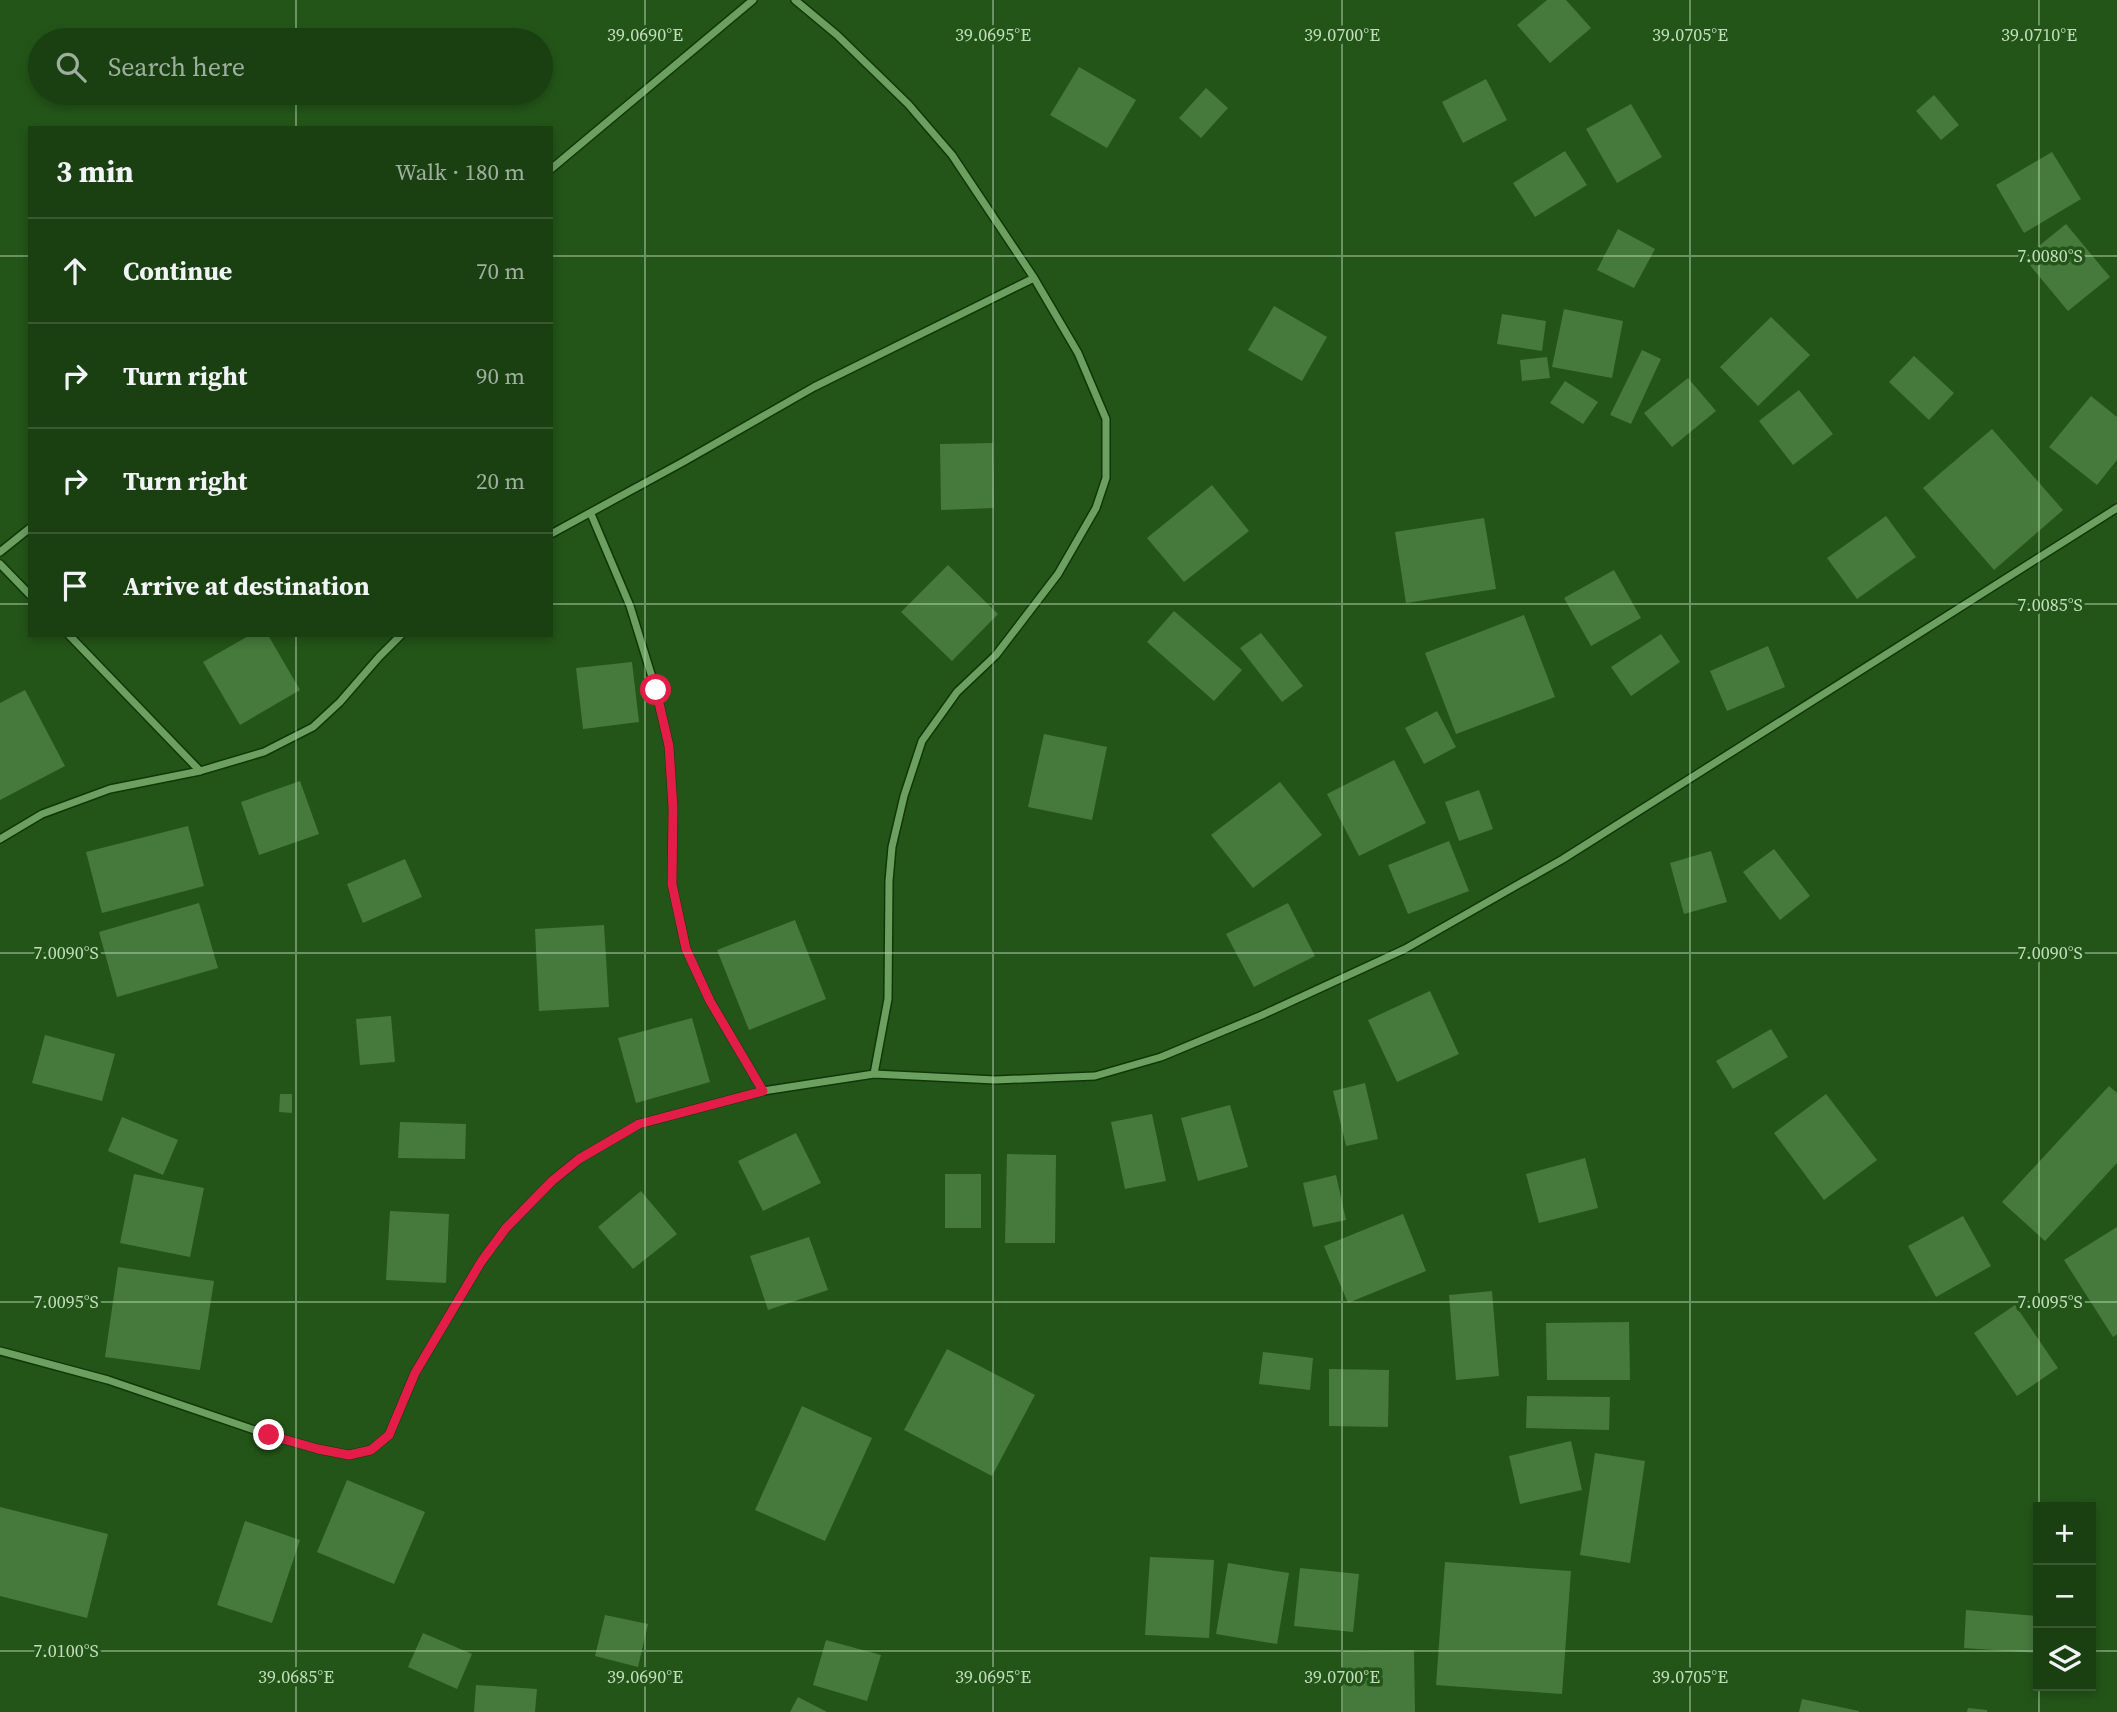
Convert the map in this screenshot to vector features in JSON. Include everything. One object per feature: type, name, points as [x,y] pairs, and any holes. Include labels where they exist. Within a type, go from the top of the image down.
[{"type":"street","points":[[553,167],[753,0]]},
{"type":"street","points":[[795,0],[837,34],[908,104],[952,155],[1034,278],[1078,353],[1106,419],[1106,478],[1096,508],[1058,575],[996,655],[957,692],[922,741],[904,796],[892,847],[889,881],[888,999],[874,1074]]},
{"type":"street","points":[[553,533],[814,387],[1034,278]]},
{"type":"street","points":[[0,1351],[108,1380],[318,1449],[349,1455],[371,1450],[389,1435],[415,1373],[481,1262],[506,1228],[552,1181],[579,1159],[639,1124],[763,1091],[874,1074],[995,1080],[1094,1076],[1161,1056],[1262,1015],[1405,949],[1563,859],[2117,508]]},
{"type":"street","points":[[591,514],[630,606],[656,690],[669,746],[673,808],[672,884],[686,949],[710,1001],[763,1091]]},
{"type":"street","points":[[0,552],[28,530]]},
{"type":"street","points":[[0,564],[28,593]]},
{"type":"street","points":[[71,637],[200,771]]},
{"type":"street","points":[[0,839],[42,814],[110,789],[200,771],[264,752],[313,727],[340,702],[399,637]]},
{"type":"building","points":[[1547,0],[1566,0],[1591,28],[1550,63],[1517,25]]},
{"type":"building","points":[[1079,67],[1136,100],[1107,148],[1050,115]]},
{"type":"building","points":[[1486,79],[1507,120],[1463,143],[1442,102]]},
{"type":"building","points":[[1206,88],[1228,108],[1201,138],[1179,118]]},
{"type":"building","points":[[1934,95],[1959,125],[1941,140],[1916,111]]},
{"type":"building","points":[[1631,104],[1662,157],[1617,183],[1586,129]]},
{"type":"building","points":[[1565,151],[1587,185],[1535,217],[1513,183]]},
{"type":"building","points":[[2052,152],[2081,199],[2024,233],[1996,185]]},
{"type":"building","points":[[2066,224],[2110,277],[2068,311],[2024,258]]},
{"type":"building","points":[[1618,229],[1655,249],[1634,288],[1597,270]]},
{"type":"building","points":[[1274,306],[1327,337],[1302,381],[1248,350]]},
{"type":"building","points":[[1564,309],[1623,321],[1612,378],[1552,367]]},
{"type":"building","points":[[1502,314],[1546,321],[1542,351],[1497,344]]},
{"type":"building","points":[[1771,317],[1810,355],[1758,406],[1720,367]]},
{"type":"building","points":[[1642,350],[1661,359],[1631,424],[1610,415]]},
{"type":"building","points":[[1914,356],[1954,393],[1929,420],[1889,382]]},
{"type":"building","points":[[1547,357],[1550,378],[1522,381],[1520,360]]},
{"type":"building","points":[[1688,378],[1716,411],[1672,447],[1644,413]]},
{"type":"building","points":[[1565,381],[1598,402],[1583,424],[1550,403]]},
{"type":"building","points":[[1799,390],[1833,434],[1793,465],[1759,421]]},
{"type":"building","points":[[2091,396],[2117,417],[2117,460],[2097,485],[2049,447]]},
{"type":"building","points":[[1992,429],[2063,510],[1994,570],[1923,488]]},
{"type":"building","points":[[993,443],[994,508],[941,510],[940,444]]},
{"type":"building","points":[[1212,485],[1249,531],[1184,582],[1147,538]]},
{"type":"building","points":[[1886,516],[1916,557],[1857,599],[1827,558]]},
{"type":"building","points":[[1484,518],[1496,589],[1406,603],[1395,532]]},
{"type":"building","points":[[948,565],[998,614],[952,661],[901,612]]},
{"type":"building","points":[[1614,570],[1641,618],[1591,646],[1564,598]]},
{"type":"building","points":[[1174,611],[1242,670],[1214,701],[1147,642]]},
{"type":"building","points":[[1524,615],[1555,697],[1456,734],[1425,653]]},
{"type":"building","points":[[1261,633],[1303,686],[1282,702],[1240,648]]},
{"type":"building","points":[[1661,634],[1680,662],[1631,696],[1611,667]]},
{"type":"building","points":[[247,637],[269,637],[300,690],[240,725],[203,662]]},
{"type":"building","points":[[1768,646],[1785,687],[1727,711],[1710,671]]},
{"type":"building","points":[[632,662],[639,722],[583,729],[576,668]]},
{"type":"building","points":[[25,690],[65,766],[0,800],[0,703]]},
{"type":"building","points":[[1437,711],[1456,747],[1424,764],[1405,728]]},
{"type":"building","points":[[1044,734],[1107,747],[1092,820],[1028,807]]},
{"type":"building","points":[[1394,760],[1426,823],[1359,856],[1327,794]]},
{"type":"building","points":[[300,781],[319,834],[259,855],[241,802]]},
{"type":"building","points":[[1280,782],[1322,835],[1253,888],[1211,835]]},
{"type":"building","points":[[1479,790],[1493,829],[1459,841],[1445,802]]},
{"type":"building","points":[[188,826],[204,886],[102,913],[86,852]]},
{"type":"building","points":[[1449,841],[1469,891],[1408,914],[1388,865]]},
{"type":"building","points":[[1774,849],[1810,896],[1780,920],[1743,872]]},
{"type":"building","points":[[1711,851],[1727,902],[1684,914],[1670,863]]},
{"type":"building","points":[[405,859],[422,897],[363,923],[347,884]]},
{"type":"building","points":[[199,903],[218,968],[117,997],[99,932]]},
{"type":"building","points":[[1288,903],[1315,956],[1254,987],[1226,934]]},
{"type":"building","points":[[795,920],[826,999],[749,1030],[717,950]]},
{"type":"building","points":[[604,925],[609,1007],[539,1011],[535,929]]},
{"type":"building","points":[[1430,991],[1459,1054],[1397,1082],[1368,1020]]},
{"type":"building","points":[[391,1016],[395,1062],[360,1065],[356,1019]]},
{"type":"building","points":[[692,1018],[710,1082],[636,1103],[618,1038]]},
{"type":"building","points":[[1771,1029],[1788,1057],[1733,1089],[1716,1061]]},
{"type":"building","points":[[45,1035],[115,1054],[102,1101],[32,1083]]},
{"type":"building","points":[[1365,1083],[1378,1139],[1346,1146],[1333,1091]]},
{"type":"building","points":[[2109,1086],[2117,1093],[2117,1163],[2045,1241],[2002,1202]]},
{"type":"building","points":[[280,1094],[292,1094],[292,1113],[279,1112]]},
{"type":"building","points":[[1826,1094],[1877,1160],[1824,1200],[1774,1133]]},
{"type":"building","points":[[1230,1105],[1248,1167],[1198,1181],[1181,1118]]},
{"type":"building","points":[[1152,1114],[1166,1181],[1125,1189],[1111,1122]]},
{"type":"building","points":[[122,1117],[178,1140],[163,1175],[108,1151]]},
{"type":"building","points":[[400,1122],[466,1124],[465,1159],[398,1158]]},
{"type":"building","points":[[796,1133],[821,1183],[763,1211],[738,1161]]},
{"type":"building","points":[[1007,1154],[1056,1155],[1055,1243],[1005,1243]]},
{"type":"building","points":[[1585,1158],[1598,1208],[1539,1223],[1526,1174]]},
{"type":"building","points":[[134,1174],[204,1188],[190,1257],[120,1243]]},
{"type":"building","points":[[945,1174],[981,1174],[981,1228],[945,1228]]},
{"type":"building","points":[[1336,1175],[1346,1220],[1313,1227],[1303,1183]]},
{"type":"building","points":[[641,1191],[677,1234],[633,1269],[598,1227]]},
{"type":"building","points":[[390,1211],[449,1214],[446,1283],[386,1280]]},
{"type":"building","points":[[1403,1214],[1426,1271],[1348,1303],[1324,1246]]},
{"type":"building","points":[[1963,1216],[1991,1266],[1936,1297],[1908,1246]]},
{"type":"building","points":[[2117,1227],[2117,1334],[2113,1337],[2064,1260]]},
{"type":"building","points":[[809,1237],[828,1290],[768,1310],[750,1256]]},
{"type":"building","points":[[118,1267],[214,1281],[200,1370],[105,1357]]},
{"type":"building","points":[[1492,1291],[1499,1376],[1456,1380],[1449,1295]]},
{"type":"building","points":[[2015,1305],[2058,1368],[2017,1396],[1974,1333]]},
{"type":"building","points":[[1629,1322],[1630,1380],[1547,1380],[1546,1323]]},
{"type":"building","points":[[947,1349],[1035,1395],[992,1476],[904,1430]]},
{"type":"building","points":[[1263,1352],[1313,1358],[1310,1390],[1259,1384]]},
{"type":"building","points":[[1329,1369],[1389,1370],[1388,1427],[1329,1426]]},
{"type":"building","points":[[1527,1396],[1610,1397],[1609,1430],[1526,1428]]},
{"type":"building","points":[[802,1406],[872,1438],[825,1541],[755,1510]]},
{"type":"building","points":[[1571,1441],[1582,1490],[1520,1504],[1509,1456]]},
{"type":"building","points":[[1595,1453],[1645,1461],[1630,1563],[1580,1555]]},
{"type":"building","points":[[347,1480],[425,1512],[394,1584],[317,1552]]},
{"type":"building","points":[[0,1507],[108,1534],[87,1618],[0,1596]]},
{"type":"building","points":[[245,1521],[300,1540],[272,1623],[217,1605]]},
{"type":"building","points":[[1150,1557],[1214,1560],[1209,1638],[1145,1635]]},
{"type":"building","points":[[1445,1562],[1571,1571],[1562,1694],[1436,1685]]},
{"type":"building","points":[[1228,1563],[1289,1573],[1277,1644],[1216,1634]]},
{"type":"building","points":[[1300,1568],[1359,1574],[1353,1632],[1294,1626]]},
{"type":"building","points":[[1966,1610],[2033,1616],[2033,1653],[1964,1648]]},
{"type":"building","points":[[605,1615],[648,1624],[638,1667],[595,1656]]},
{"type":"building","points":[[423,1633],[472,1654],[457,1689],[408,1667]]},
{"type":"building","points":[[826,1640],[881,1655],[867,1701],[813,1685]]},
{"type":"building","points":[[1414,1650],[1415,1712],[1343,1712],[1343,1651]]},
{"type":"building","points":[[476,1685],[537,1689],[535,1712],[474,1712]]},
{"type":"building","points":[[798,1697],[827,1712],[790,1712]]},
{"type":"building","points":[[1802,1699],[1859,1711],[1859,1712],[1799,1712]]},
{"type":"building","points":[[1968,1708],[1987,1710],[1987,1712],[1967,1712]]},
{"type":"route","points":[[269,1435],[349,1455],[371,1450],[389,1435],[415,1373],[481,1262],[506,1228],[552,1181],[579,1159],[639,1124],[763,1091],[710,1001],[686,949],[672,884],[673,808],[669,746],[656,690]]}]
